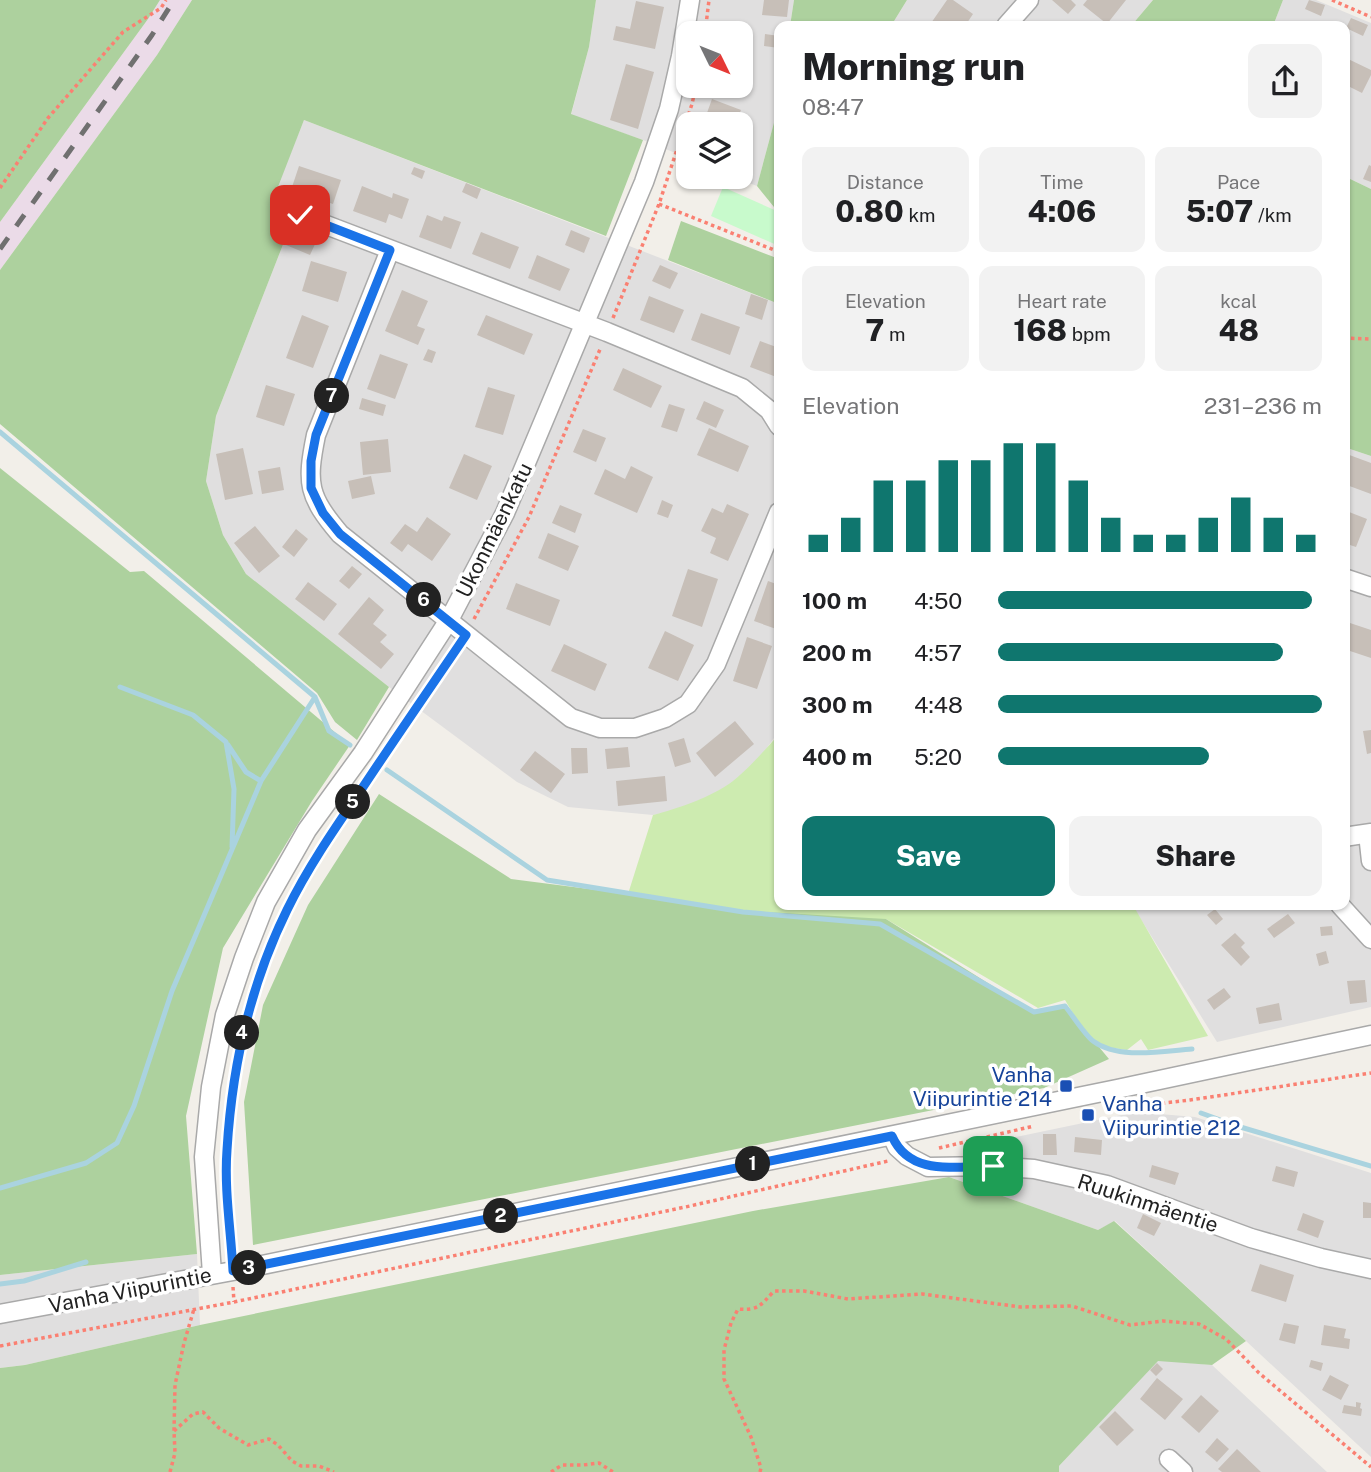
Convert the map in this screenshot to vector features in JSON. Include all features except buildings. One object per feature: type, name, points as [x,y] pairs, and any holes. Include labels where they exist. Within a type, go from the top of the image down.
[{"type":"street","name":"Ukonmäenkatu","points":[[212,1274],[204,1157],[211,1087],[225,1016],[244,958],[266,902],[307,830],[363,753],[449,620],[505,513],[644,182],[669,109],[690,0]]},
{"type":"street","points":[[1010,21],[1028,0]]},
{"type":"street","points":[[300,215],[607,332],[742,388],[769,410],[774,418]]},
{"type":"street","points":[[390,250],[316,435],[311,461],[311,488],[323,513],[340,534],[571,718],[600,728],[635,728],[665,718],[688,704],[716,664],[774,524]]},
{"type":"street","points":[[1350,580],[1371,587]]},
{"type":"street","points":[[1350,836],[1370,834],[1371,861]]},
{"type":"street","points":[[1345,910],[1371,939]]},
{"type":"street","name":"Vanha Viipurintie","points":[[0,1314],[233,1271],[1371,1035]]},
{"type":"street","points":[[892,1136],[897,1147],[907,1156]]},
{"type":"street","name":"Ruukinmäentie","points":[[907,1156],[928,1167],[993,1166],[1034,1169],[1107,1185],[1251,1238],[1371,1269]]},
{"type":"street","points":[[1169,1459],[1183,1472]]},
{"type":"path","points":[[0,188],[48,118],[123,32],[162,8],[166,0]]},
{"type":"path","points":[[706,21],[709,0]]},
{"type":"path","points":[[1332,0],[1371,17]]},
{"type":"path","points":[[234,1301],[226,1192],[226,1151],[242,1034],[261,972],[286,911],[318,854],[466,635],[529,517],[659,204],[693,98]]},
{"type":"path","points":[[659,204],[774,250]]},
{"type":"path","points":[[1350,338],[1371,339]]},
{"type":"path","points":[[1105,1110],[1371,1073]]},
{"type":"path","points":[[0,1346],[234,1301],[690,1206],[1040,1124]]},
{"type":"path","points":[[760,1472],[751,1437],[724,1379],[724,1350],[731,1323],[738,1309],[751,1310],[762,1304],[774,1291],[804,1291],[848,1299],[922,1294],[1021,1307],[1072,1306],[1130,1325],[1163,1321],[1199,1324],[1226,1339],[1259,1373],[1371,1467]]},
{"type":"path","points":[[170,1472],[175,1453],[175,1385],[194,1309]]},
{"type":"path","points":[[174,1431],[193,1414],[203,1412],[219,1428],[248,1445],[268,1439],[301,1466],[318,1466],[334,1472]]},
{"type":"path","points":[[551,1472],[562,1465],[599,1463],[613,1472]]},
{"type":"shaded area","points":[[160,0],[192,0],[157,55],[0,270],[0,222]]},
{"type":"shaded area","points":[[596,0],[794,0],[791,21],[774,21],[774,123],[757,186],[753,184],[753,112],[676,112],[676,153],[571,115],[589,47]]},
{"type":"shaded area","points":[[907,0],[1153,0],[1135,21],[894,21]]},
{"type":"shaded area","points":[[1283,0],[1316,0],[1371,23],[1371,189],[1350,179],[1350,21],[1275,21]]},
{"type":"shaded area","points":[[304,120],[774,302],[774,738],[754,766],[730,785],[684,809],[653,815],[568,807],[517,782],[389,687],[246,574],[223,535],[206,481],[216,416],[300,201],[275,192]]},
{"type":"shaded area","points":[[1350,449],[1371,456],[1371,1007],[1217,1042],[1135,910],[1350,910]]},
{"type":"shaded area","points":[[1136,1112],[1195,1117],[1371,1173],[1371,1457],[1115,1221],[1098,1230],[949,1177],[977,1145]]},
{"type":"shaded area","points":[[197,1254],[200,1325],[25,1365],[0,1368],[0,1275]]},
{"type":"shaded area","points":[[1158,1360],[1212,1365],[1327,1472],[1059,1472],[1059,1466]]},
{"type":"green space","points":[[0,0],[160,0],[0,222]]},
{"type":"green space","points":[[192,0],[596,0],[589,47],[571,114],[643,140],[606,236],[304,120],[276,192],[300,201],[216,416],[206,481],[223,535],[246,574],[389,687],[357,740],[335,722],[317,693],[0,424],[0,270],[157,55]]},
{"type":"green space","points":[[794,0],[907,0],[894,21],[791,21]]},
{"type":"green space","points":[[1153,0],[1283,0],[1275,21],[1135,21]]},
{"type":"green space","points":[[774,123],[774,207],[757,186]]},
{"type":"green space","points":[[1350,179],[1371,189],[1371,456],[1350,449]]},
{"type":"green space","points":[[722,189],[774,210],[774,244],[711,216]]},
{"type":"green space","points":[[681,221],[774,257],[774,302],[668,260]]},
{"type":"green space","points":[[0,468],[130,572],[144,571],[350,745],[312,801],[223,948],[186,1116],[197,1254],[0,1275]]},
{"type":"green space","points":[[774,740],[774,910],[1136,910],[1208,1036],[1148,1050],[1141,1039],[1127,1050],[1092,1045],[1065,1000],[1038,1008],[886,919],[740,919],[628,894],[653,815],[695,801],[725,787]]},
{"type":"green space","points":[[379,794],[511,879],[730,910],[886,919],[1034,1012],[1065,1006],[1109,1059],[1044,1088],[253,1245],[244,1102],[263,1005],[308,905]]},
{"type":"green space","points":[[949,1177],[1098,1230],[1114,1221],[1246,1341],[1212,1365],[1158,1361],[1059,1466],[1059,1472],[0,1472],[0,1368],[25,1365],[200,1325],[753,1211]]},
{"type":"waterway","points":[[0,432],[315,697],[329,731],[350,745]]},
{"type":"waterway","points":[[120,687],[193,715],[226,742],[234,789],[232,847]]},
{"type":"waterway","points":[[0,1188],[86,1163],[117,1143],[134,1106],[172,991],[261,781],[315,697]]},
{"type":"waterway","points":[[228,745],[246,772],[261,781]]},
{"type":"waterway","points":[[387,770],[547,880],[743,912],[880,924],[1034,1012],[1065,1006],[1090,1038],[1103,1047],[1141,1053],[1192,1049]]},
{"type":"waterway","points":[[1201,1113],[1371,1166]]},
{"type":"waterway","points":[[0,1284],[24,1281],[86,1262]]},
{"type":"railway","points":[[0,249],[174,0]]},
{"type":"place","name":"Vanha Viipurintie 214","points":[[1066,1086]]},
{"type":"place","name":"Vanha Viipurintie 212","points":[[1088,1115]]},
{"type":"route","points":[[300,215],[390,250],[316,435],[311,461],[311,488],[323,513],[340,534],[466,635],[318,854],[286,911],[261,972],[242,1034],[226,1151],[226,1192],[233,1271],[892,1136],[897,1147],[907,1156],[928,1167],[993,1166]]}]
